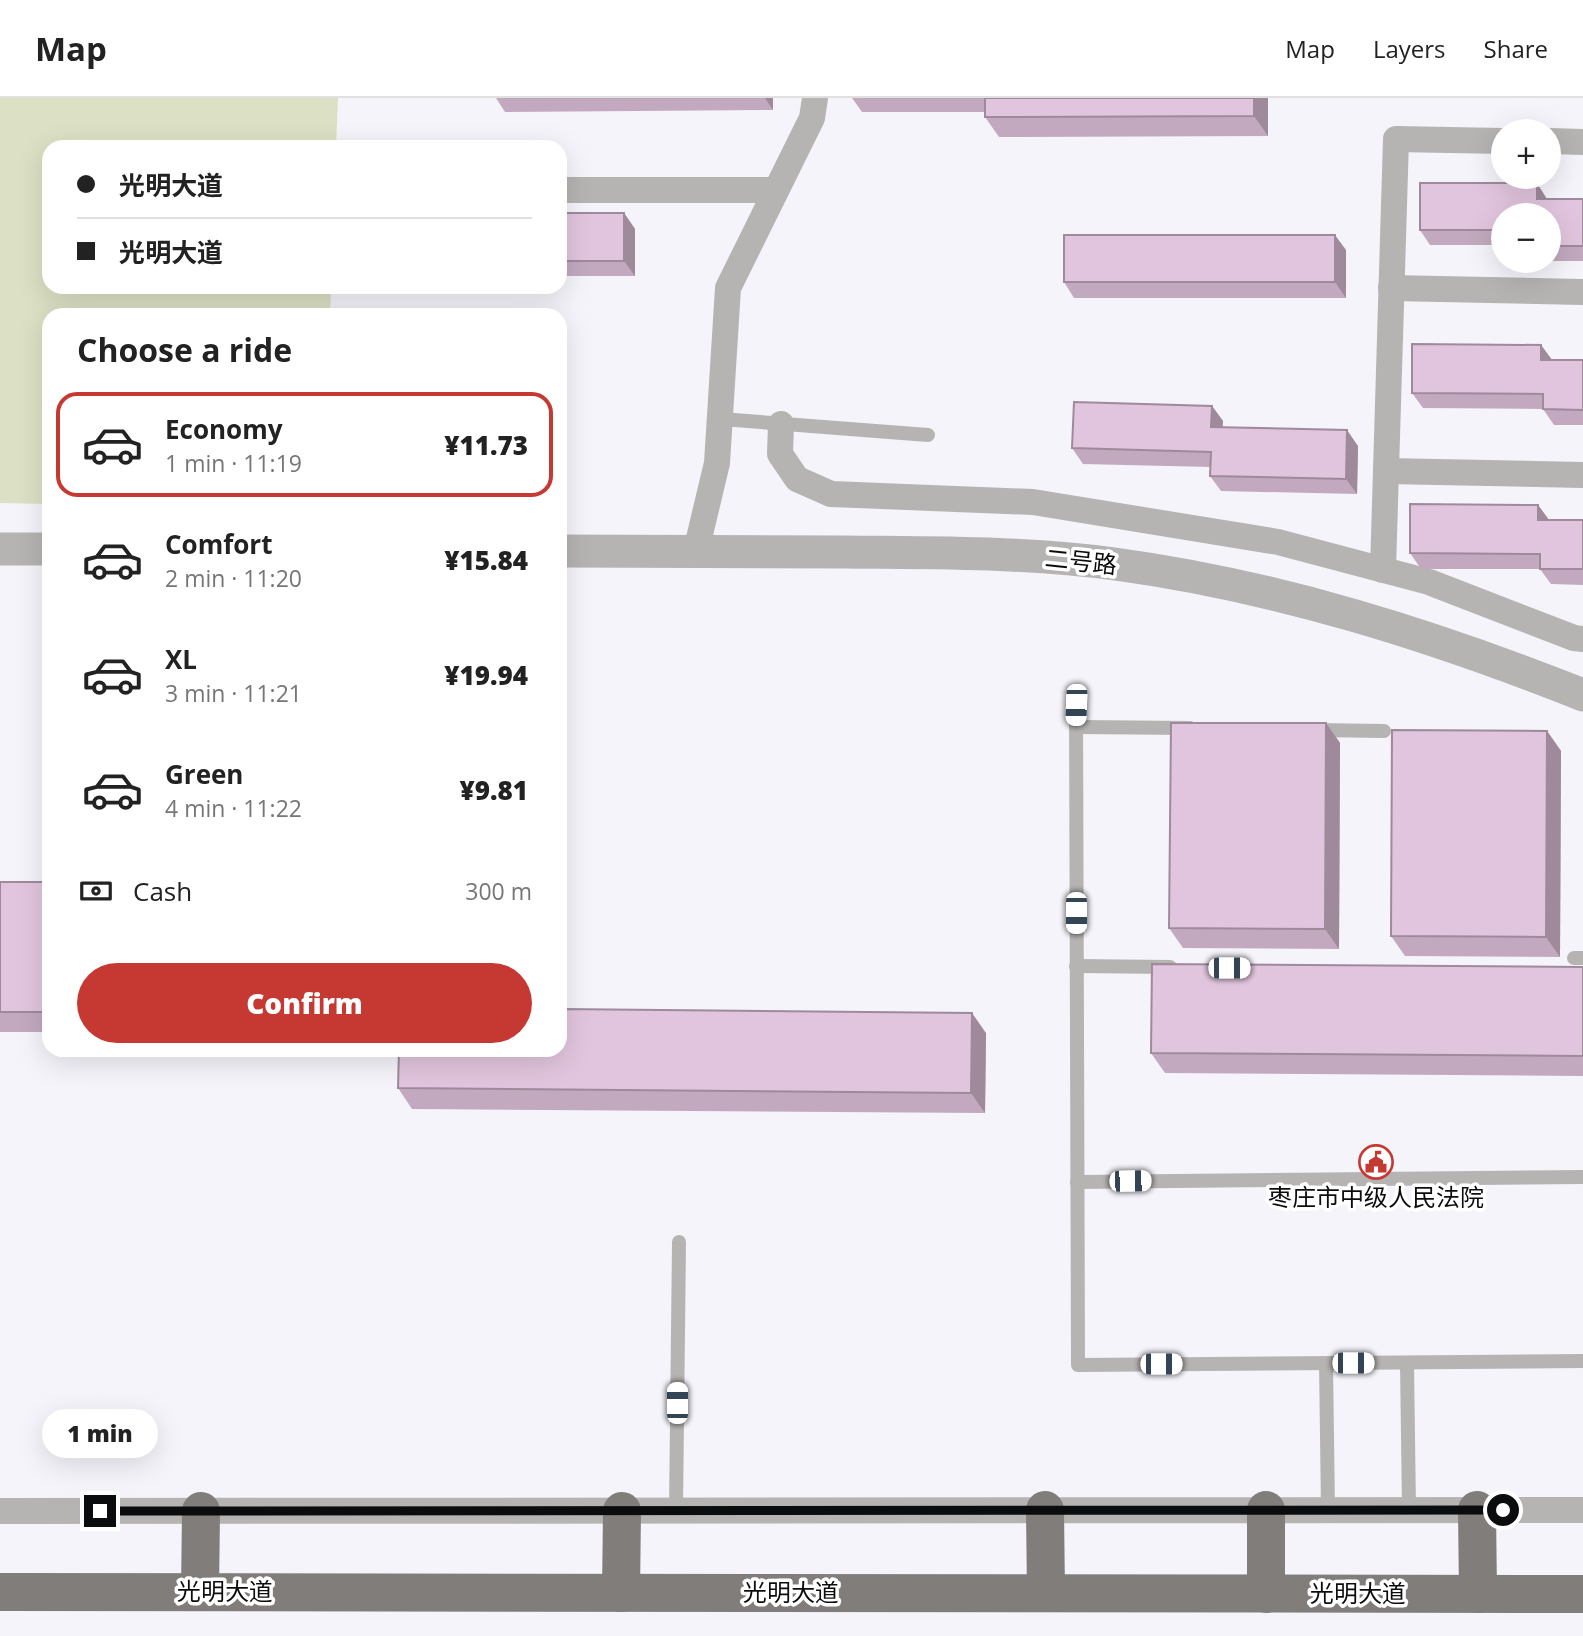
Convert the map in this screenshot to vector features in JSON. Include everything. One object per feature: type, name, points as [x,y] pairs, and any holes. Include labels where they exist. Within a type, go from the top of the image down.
[{"type":"main road","points":[[1045,1510],[1046,1593]]},
{"type":"main road","points":[[1266,1510],[1266,1594]]},
{"type":"main road","points":[[1477,1510],[1478,1594]]},
{"type":"main road","points":[[200,1592],[201,1511]]},
{"type":"main road","points":[[621,1592],[622,1511]]},
{"type":"main road","name":"光明大道","points":[[0,1592],[1583,1594]]},
{"type":"street","points":[[695,551],[717,463],[728,288],[813,118],[815,98]]},
{"type":"street","points":[[1383,570],[1396,139],[1491,141]]},
{"type":"street","points":[[1561,141],[1583,142]]},
{"type":"street","points":[[567,190],[776,190]]},
{"type":"street","points":[[1391,288],[1583,292]]},
{"type":"street","points":[[781,424],[780,454],[797,479],[831,494],[1032,502],[1278,542],[1429,582],[1573,638],[1583,639]]},
{"type":"street","points":[[1386,471],[1583,475]]},
{"type":"street","points":[[0,549],[42,549]]},
{"type":"street","name":"二号路","points":[[567,551],[991,553],[1115,564],[1244,587],[1381,622],[1499,662],[1583,695]]},
{"type":"street","points":[[0,1511],[1583,1510]]},
{"type":"lane","points":[[721,419],[928,435]]},
{"type":"lane","points":[[1076,705],[1078,1365],[1583,1361]]},
{"type":"lane","points":[[1076,727],[1210,728]]},
{"type":"lane","points":[[1304,730],[1384,730]]},
{"type":"lane","points":[[1076,966],[1183,967]]},
{"type":"lane","points":[[1077,1182],[1583,1177]]},
{"type":"lane","points":[[676,1511],[678,1242]]},
{"type":"lane","points":[[1326,1363],[1328,1510]]},
{"type":"lane","points":[[1407,1363],[1409,1510]]},
{"type":"green space","points":[[0,98],[338,98],[336,140],[42,140],[42,294],[331,294],[330,308],[42,308],[42,504],[0,503]]},
{"type":"building","points":[[985,98],[1254,98],[1254,116],[985,117]]},
{"type":"building","points":[[1420,183],[1491,183],[1491,189],[1537,189],[1537,199],[1583,199],[1583,246],[1561,246],[1561,203],[1491,203],[1491,230],[1420,230]]},
{"type":"building","points":[[567,213],[624,213],[624,261],[567,261]]},
{"type":"building","points":[[1064,235],[1335,235],[1335,282],[1064,282]]},
{"type":"building","points":[[1412,344],[1541,345],[1541,360],[1583,360],[1583,410],[1543,409],[1543,394],[1412,393]]},
{"type":"building","points":[[1074,402],[1212,406],[1211,427],[1347,430],[1346,479],[1210,476],[1211,452],[1072,448]]},
{"type":"building","points":[[1410,504],[1538,505],[1538,520],[1583,520],[1583,569],[1540,569],[1540,554],[1410,553]]},
{"type":"building","points":[[1171,723],[1326,723],[1325,929],[1169,928]]},
{"type":"building","points":[[1392,730],[1547,731],[1546,937],[1391,936]]},
{"type":"building","points":[[0,882],[42,882],[42,1012],[0,1012]]},
{"type":"building","points":[[1152,964],[1583,967],[1583,1056],[1151,1053]]},
{"type":"building","points":[[567,1009],[972,1013],[971,1093],[398,1088],[399,1057],[567,1057]]},
{"type":"place","name":"枣庄市中级人民法院","points":[[1376,1162]]},
{"type":"route","points":[[100,1511],[1503,1510]]}]
